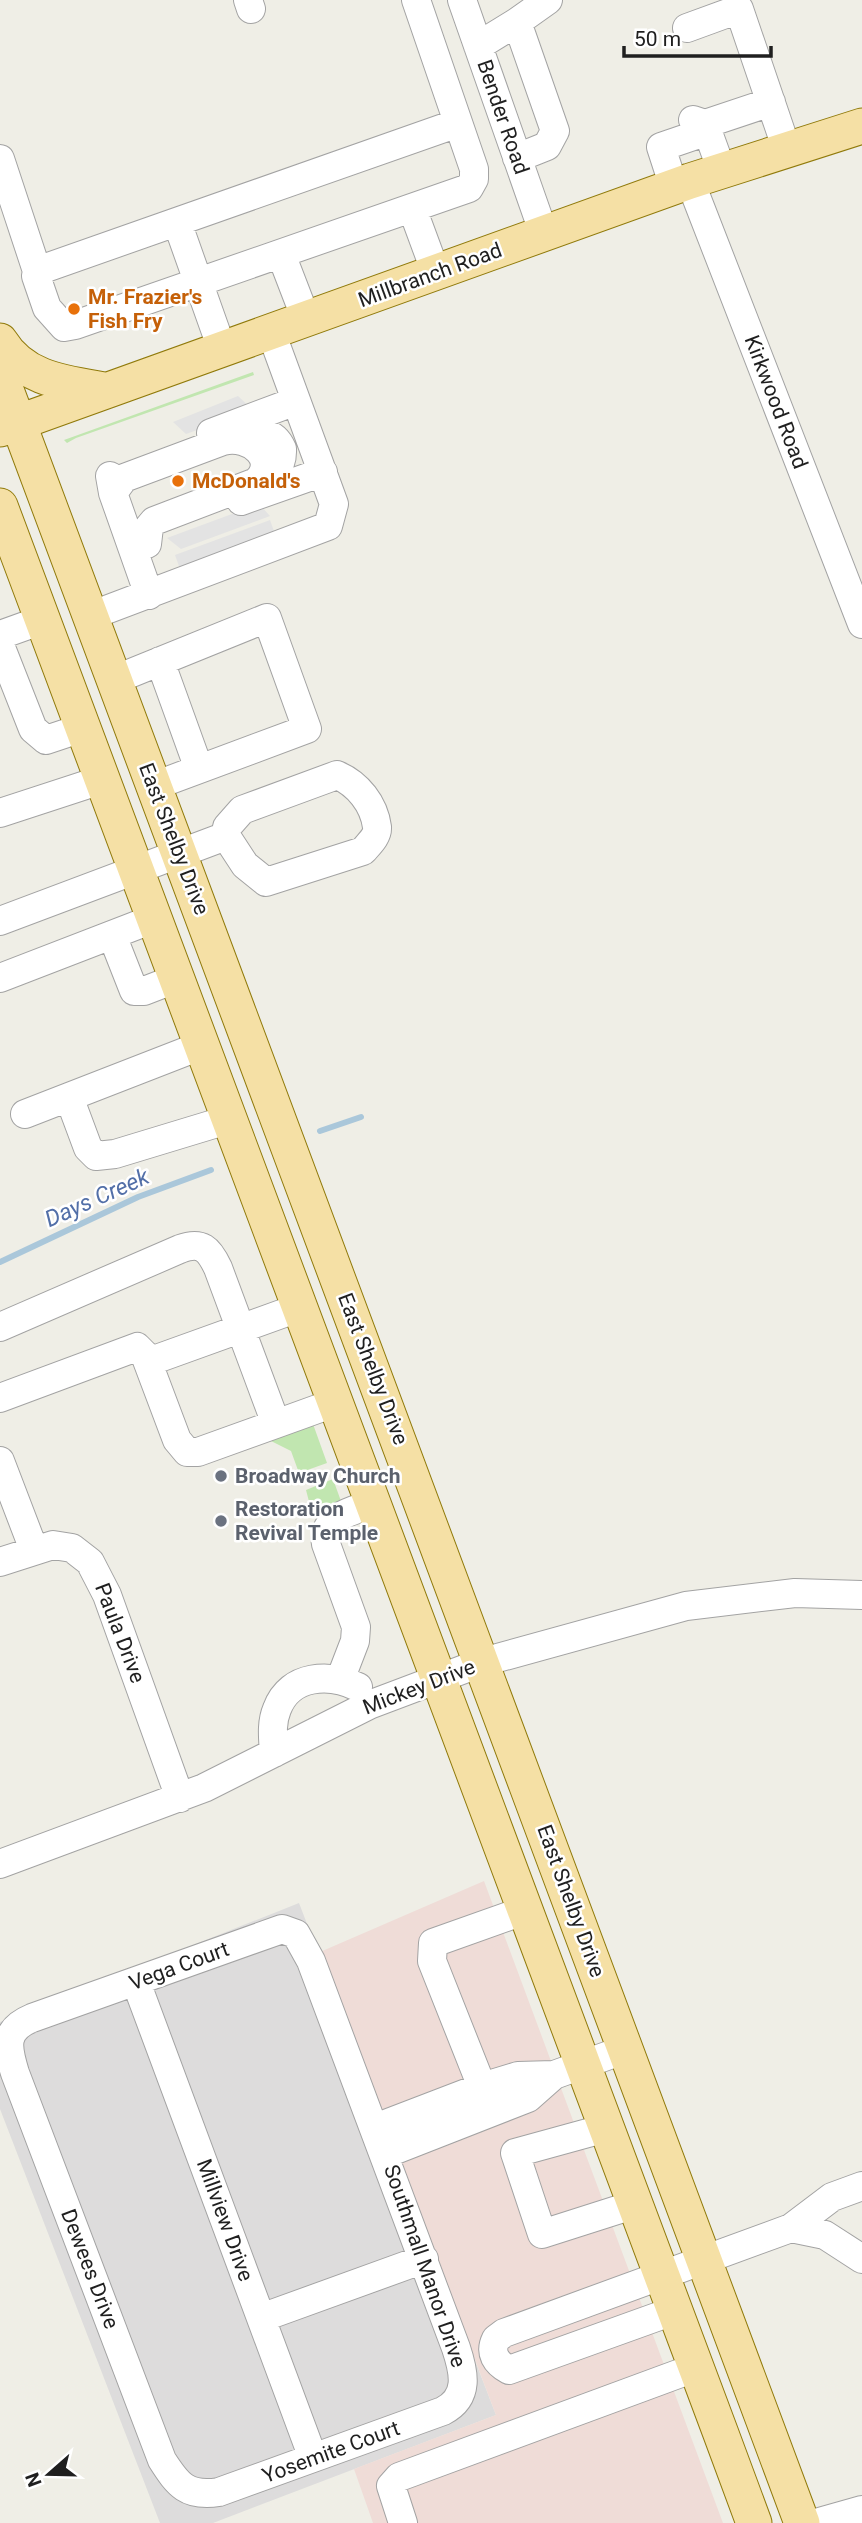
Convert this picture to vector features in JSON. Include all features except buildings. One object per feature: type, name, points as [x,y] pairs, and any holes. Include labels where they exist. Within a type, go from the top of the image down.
[{"type":"main road","name":"Millbranch Road","points":[[9,426],[695,180],[862,126]]},
{"type":"main road","points":[[0,341],[13,358],[35,373],[55,382],[108,390]]},
{"type":"main road","name":"East Shelby Drive","points":[[0,374],[9,426],[90,616],[483,1662],[802,2523]]},
{"type":"main road","points":[[1,513],[526,1910],[568,2070],[607,2128],[754,2523]]},
{"type":"street","points":[[0,159],[47,308],[54,320],[64,327],[469,188],[474,179],[416,0]]},
{"type":"street","name":"Bender Road","points":[[462,0],[544,234]]},
{"type":"street","points":[[478,46],[548,0]]},
{"type":"street","points":[[687,28],[739,9],[787,150]]},
{"type":"street","points":[[517,22],[555,131],[547,146],[517,158]]},
{"type":"street","points":[[695,180],[661,147],[684,129],[771,102]]},
{"type":"street","points":[[37,271],[458,123]]},
{"type":"street","points":[[684,129],[695,180]]},
{"type":"street","name":"Kirkwood Road","points":[[695,180],[862,624]]},
{"type":"street","points":[[412,208],[436,273]]},
{"type":"street","points":[[177,222],[222,349]]},
{"type":"street","points":[[281,254],[306,319]]},
{"type":"street","points":[[90,616],[328,526],[334,504],[271,332]]},
{"type":"street","points":[[155,592],[113,493],[110,474],[296,401]]},
{"type":"street","points":[[113,493],[124,478],[236,438],[247,440],[260,452],[264,467],[256,482],[154,521],[149,527],[147,544],[155,592]]},
{"type":"street","points":[[147,544],[163,530],[323,472]]},
{"type":"street","points":[[114,680],[267,618],[307,729],[154,786]]},
{"type":"street","points":[[0,635],[42,620]]},
{"type":"street","points":[[0,645],[8,690],[33,729],[46,740],[82,728]]},
{"type":"street","points":[[159,661],[199,769]]},
{"type":"street","points":[[337,775],[361,789],[377,828],[374,839],[363,851],[266,882],[245,865],[226,836],[227,827],[242,810],[337,775]]},
{"type":"street","points":[[0,813],[101,780]]},
{"type":"street","points":[[0,921],[226,836]]},
{"type":"street","points":[[0,978],[153,919]]},
{"type":"street","points":[[112,935],[134,991],[144,991],[175,979]]},
{"type":"street","points":[[25,1114],[200,1046]]},
{"type":"street","points":[[69,1097],[88,1148],[96,1156],[115,1154],[227,1120]]},
{"type":"street","points":[[0,1327],[180,1249],[199,1245],[212,1255],[276,1424]]},
{"type":"street","points":[[148,1363],[298,1308]]},
{"type":"street","points":[[0,1398],[132,1347],[140,1348],[148,1363],[177,1440],[187,1452],[198,1452],[334,1403]]},
{"type":"street","points":[[0,1461],[34,1550]]},
{"type":"street","points":[[340,1680],[355,1641],[356,1627],[326,1544],[325,1530],[329,1523],[348,1512],[372,1504]]},
{"type":"street","name":"Paula Drive","points":[[0,1562],[34,1550],[62,1545],[82,1552],[90,1562],[107,1595],[180,1798]]},
{"type":"street","name":"Mickey Drive","points":[[0,1864],[180,1798],[383,1699],[439,1676],[483,1662],[686,1606],[795,1593],[862,1595]]},
{"type":"street","points":[[274,1753],[274,1717],[282,1698],[306,1681],[327,1678],[340,1680],[383,1699]]},
{"type":"street","points":[[477,2119],[474,2090],[432,1961],[433,1943],[526,1910]]},
{"type":"street","name":"Vega Court","points":[[32,2018],[282,1929],[296,1934],[311,1961]]},
{"type":"street","name":"Southmall Manor Drive","points":[[311,1961],[424,2259],[463,2377],[461,2395],[443,2411]]},
{"type":"street","name":"Millview Drive","points":[[136,1982],[313,2458]]},
{"type":"street","name":"Dewees Drive","points":[[32,2018],[15,2027],[9,2041],[10,2057],[162,2460],[173,2478],[186,2489],[201,2495],[219,2492]]},
{"type":"street","name":"Southmall Manor Drive","points":[[375,2128],[518,2076],[568,2070],[626,2049]]},
{"type":"street","name":"Southmall Manor Drive","points":[[385,2154],[528,2098],[568,2070]]},
{"type":"street","points":[[607,2128],[515,2153],[542,2234],[636,2204]]},
{"type":"street","points":[[676,2310],[509,2370],[498,2363],[493,2354],[496,2339],[504,2333],[791,2228],[832,2197],[862,2186]]},
{"type":"street","points":[[791,2228],[825,2235],[843,2244],[862,2259]]},
{"type":"street","points":[[261,2318],[424,2259]]},
{"type":"street","points":[[403,2523],[391,2486],[400,2477],[696,2367]]},
{"type":"street","name":"Yosemite Court","points":[[219,2492],[443,2411]]},
{"type":"street","points":[[816,2523],[862,2510]]},
{"type":"shaded area","points":[[238,396],[253,410],[186,434],[173,422]]},
{"type":"shaded area","points":[[259,504],[270,516],[181,549],[167,538]]},
{"type":"shaded area","points":[[270,520],[275,534],[180,569],[175,555]]},
{"type":"shaded area","points":[[484,1881],[723,2523],[373,2523],[354,2469],[496,2415],[320,1952]]},
{"type":"shaded area","points":[[299,1903],[496,2415],[213,2523],[160,2523],[0,2109],[0,2022]]},
{"type":"green space","points":[[253,372],[254,375],[67,443],[64,440]]},
{"type":"green space","points":[[313,1424],[327,1463],[299,1473],[291,1451],[271,1441]]},
{"type":"green space","points":[[333,1479],[342,1504],[313,1517],[306,1490]]},
{"type":"waterway","name":"Days Creek","points":[[320,1131],[361,1117]]},
{"type":"waterway","name":"Days Creek","points":[[0,1262],[138,1197],[211,1170]]},
{"type":"place","name":"Mr. Frazier's Fish Fry","points":[[74,309]]},
{"type":"place","name":"McDonald's","points":[[178,481]]},
{"type":"place","name":"Broadway Church","points":[[221,1476]]},
{"type":"place","name":"Restoration Revival Temple","points":[[221,1521]]}]
